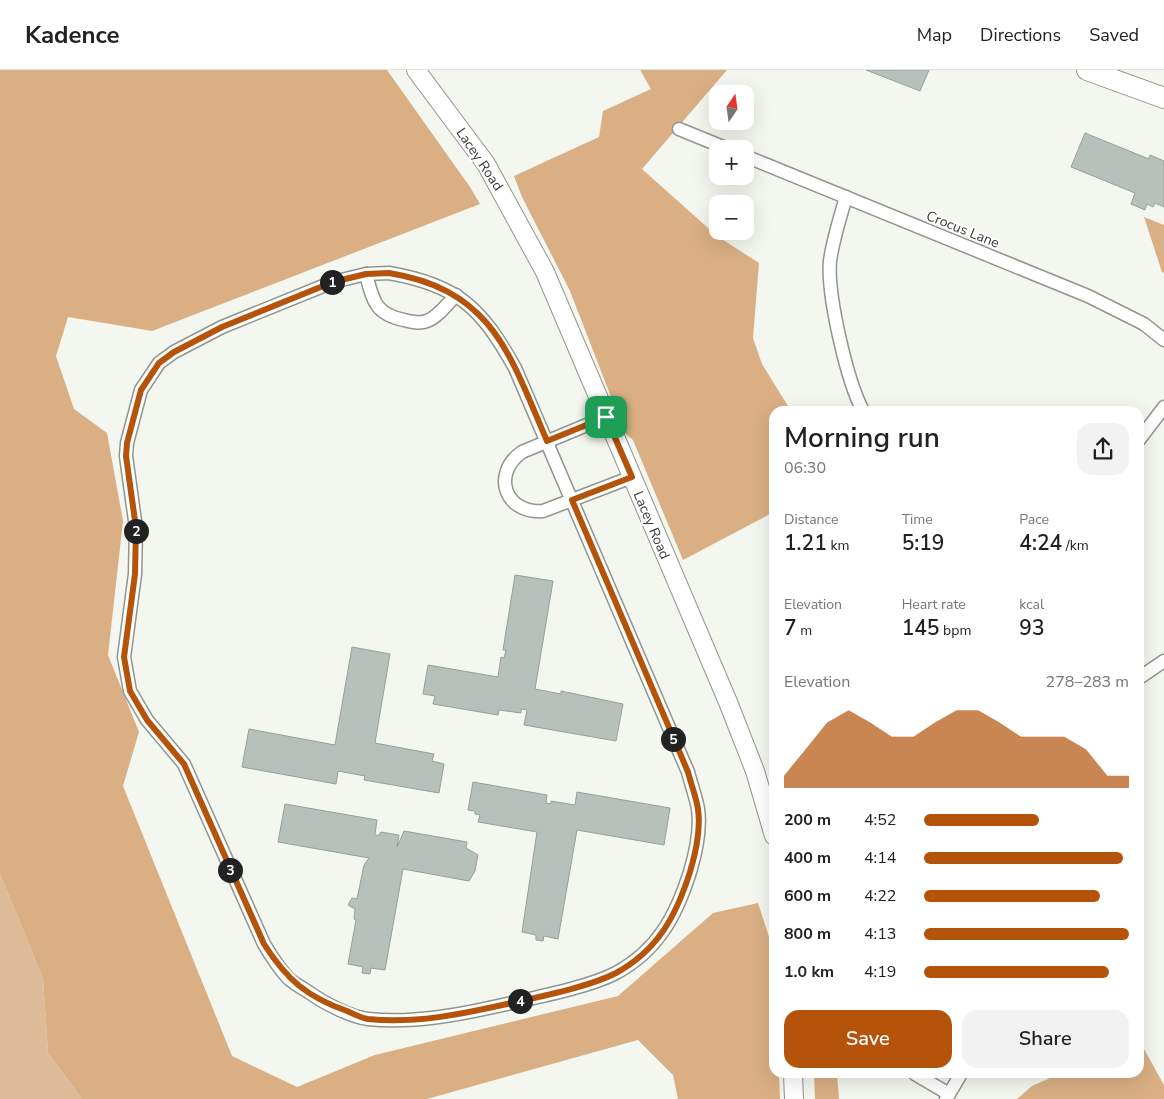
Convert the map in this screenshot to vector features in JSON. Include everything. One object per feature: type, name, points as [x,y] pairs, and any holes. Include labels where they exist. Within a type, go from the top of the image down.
[{"type":"main road","name":"Lacey Road","points":[[416,70],[486,164],[545,272],[728,702],[755,771],[769,819]]},
{"type":"main road","points":[[1087,70],[1164,98]]},
{"type":"main road","points":[[793,1078],[794,1099]]},
{"type":"street","points":[[679,129],[709,141]]},
{"type":"street","name":"Crocus Lane","points":[[754,160],[1088,296],[1144,324],[1164,340]]},
{"type":"street","points":[[846,197],[833,243],[830,263],[832,300],[850,374],[861,406]]},
{"type":"street","points":[[389,273],[412,277],[456,295],[479,314],[496,334],[515,368],[688,772],[698,809],[698,835],[695,856],[680,903],[666,928],[641,956],[615,973],[547,994],[456,1015],[400,1020],[366,1019],[323,1002],[290,979],[264,944],[184,764],[147,720],[130,691],[124,657],[135,574],[136,528],[126,456],[127,443],[141,390],[159,363],[174,352],[222,327],[333,282],[366,274],[389,273]]},
{"type":"street","points":[[366,274],[373,300],[378,308],[390,317],[417,323],[427,321],[435,316],[456,295]]},
{"type":"street","points":[[1144,433],[1164,406]]},
{"type":"street","points":[[606,417],[522,452],[507,466],[504,476],[507,491],[518,507],[531,512],[543,511],[632,477]]},
{"type":"street","points":[[1144,675],[1164,661]]},
{"type":"street","points":[[921,1078],[947,1096],[958,1078]]},
{"type":"shaded area","points":[[0,70],[387,70],[480,204],[152,331],[68,317],[56,356],[74,409],[107,433],[123,521],[108,655],[139,732],[123,786],[232,1056],[297,1087],[375,1055],[618,996],[713,913],[758,903],[769,937],[769,1078],[779,1078],[780,1099],[678,1099],[673,1075],[638,1040],[427,1099],[82,1099],[48,1053],[43,979],[0,874]]},
{"type":"shaded area","points":[[640,70],[727,70],[714,85],[709,85],[709,91],[642,169],[709,229],[709,240],[723,240],[759,263],[753,338],[762,364],[788,406],[769,406],[769,515],[683,560],[633,440],[625,433],[570,291],[522,197],[514,176],[599,137],[603,111],[651,89]]},
{"type":"shaded area","points":[[1144,217],[1164,225],[1164,273],[1162,272]]},
{"type":"shaded area","points":[[0,874],[43,979],[48,1053],[82,1099],[0,1099]]},
{"type":"shaded area","points":[[1144,1049],[1164,1085],[1164,1099],[1017,1099],[1032,1086],[1050,1078],[1144,1078]]},
{"type":"shaded area","points":[[814,1078],[837,1078],[839,1099],[815,1099]]},
{"type":"building","points":[[866,70],[929,70],[920,91]]},
{"type":"building","points":[[1085,133],[1149,159],[1150,155],[1164,161],[1164,207],[1155,203],[1153,207],[1147,204],[1145,210],[1131,204],[1135,193],[1071,167]]},
{"type":"building","points":[[515,575],[553,581],[535,689],[561,694],[561,691],[623,704],[616,741],[524,725],[527,710],[521,709],[521,713],[499,710],[498,715],[433,704],[435,696],[423,694],[428,665],[498,677],[501,657],[504,658],[506,650],[503,650]]},
{"type":"building","points":[[352,647],[390,654],[375,743],[434,754],[432,761],[444,764],[439,793],[364,780],[365,776],[338,771],[336,784],[242,767],[249,729],[335,745]]},
{"type":"building","points":[[473,782],[547,795],[546,803],[551,804],[551,801],[575,805],[577,792],[670,808],[664,845],[577,830],[558,939],[544,936],[543,941],[536,940],[536,935],[522,932],[537,832],[478,822],[480,815],[475,814],[475,811],[468,810]]},
{"type":"building","points":[[285,804],[377,820],[375,834],[378,836],[381,832],[399,835],[397,847],[404,831],[467,842],[466,848],[478,855],[475,871],[469,881],[403,869],[385,970],[371,968],[370,974],[362,973],[363,967],[348,964],[356,920],[354,919],[355,909],[348,905],[352,898],[357,899],[364,865],[369,858],[278,842]]},
{"type":"route","points":[[389,273],[412,277],[441,287],[456,295],[479,314],[496,334],[515,368],[547,441],[606,417],[632,477],[572,500],[688,772],[698,809],[698,835],[695,856],[680,903],[656,942],[641,956],[615,973],[592,982],[538,997],[456,1015],[400,1020],[366,1019],[323,1002],[290,979],[276,963],[264,944],[184,764],[147,720],[130,691],[124,657],[135,574],[136,528],[126,456],[136,401],[141,390],[159,363],[174,352],[222,327],[333,282],[366,274],[389,273]]}]
